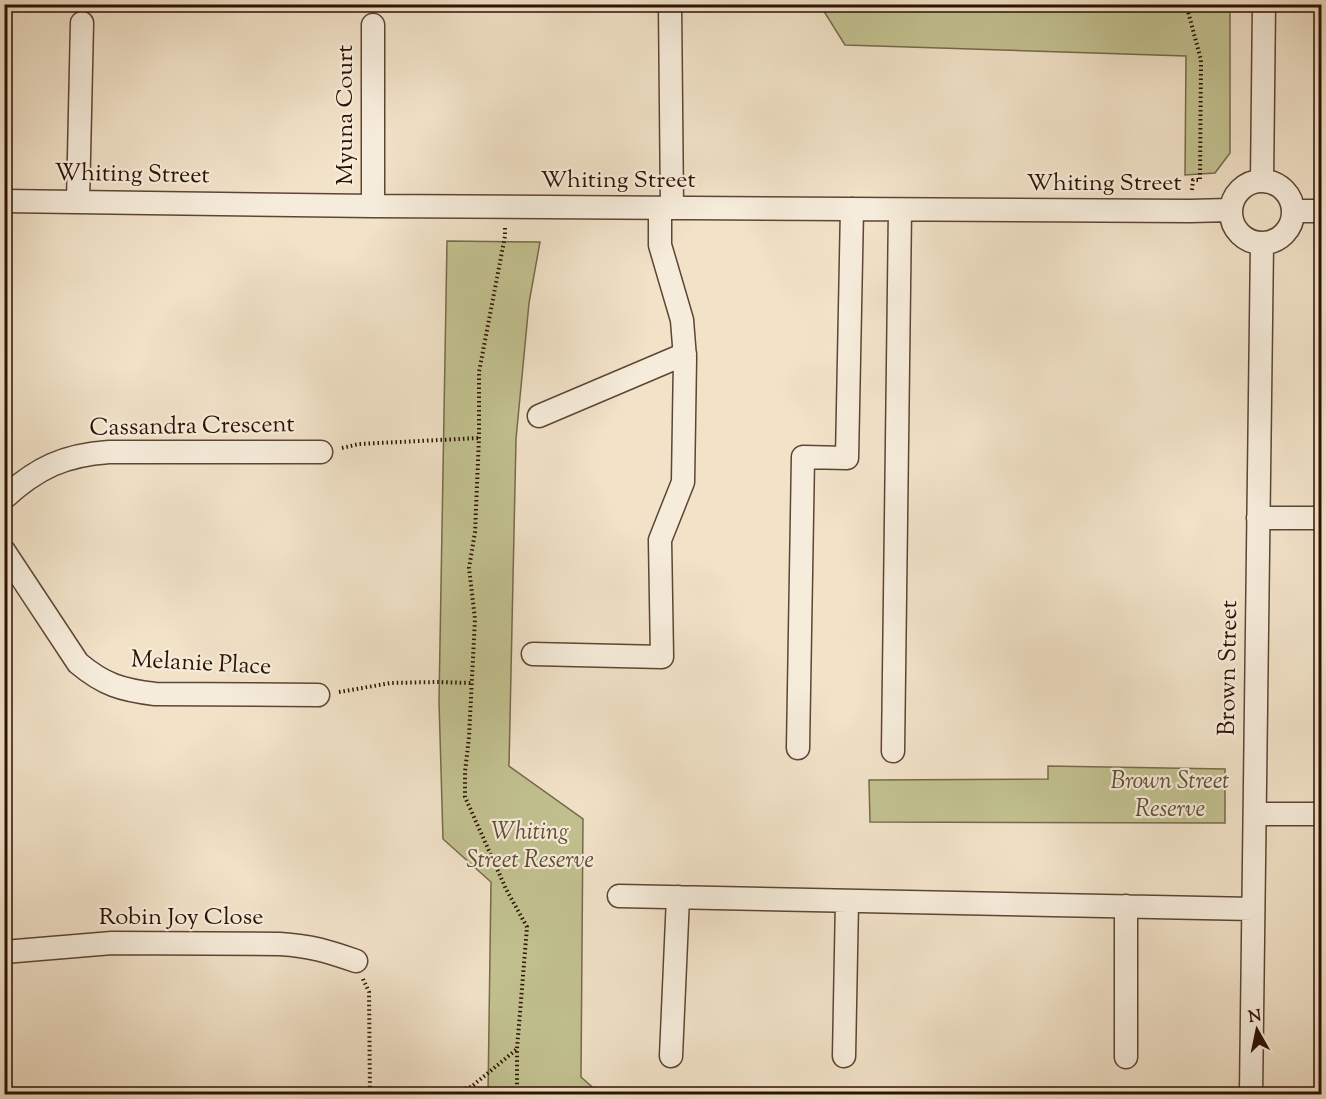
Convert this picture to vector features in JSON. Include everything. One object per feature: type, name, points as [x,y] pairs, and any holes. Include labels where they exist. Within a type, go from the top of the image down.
[{"type":"street","points":[[533,654],[662,657],[660,540],[683,482],[685,354],[682,320],[660,245],[666,208],[670,4]]},
{"type":"street","points":[[1262,181],[1264,4]]},
{"type":"street","points":[[78,201],[82,23]]},
{"type":"street","name":"Myuna Court","points":[[373,25],[373,206]]},
{"type":"street","points":[[1262,181],[1274,183],[1284,189],[1291,199],[1293,211],[1288,230],[1281,237],[1262,243],[1246,239],[1239,233],[1234,227],[1230,210],[1237,193],[1244,186],[1262,181]]},
{"type":"street","name":"Whiting Street","points":[[4,201],[900,210],[1230,210]]},
{"type":"street","points":[[798,748],[803,457],[847,458],[852,209]]},
{"type":"street","points":[[893,751],[900,210]]},
{"type":"street","points":[[1293,211],[1322,212]]},
{"type":"street","name":"Brown Street","points":[[1251,1095],[1262,243]]},
{"type":"street","points":[[539,416],[685,354]]},
{"type":"street","name":"Cassandra Crescent","points":[[4,498],[23,481],[41,470],[72,457],[90,453],[321,452]]},
{"type":"street","points":[[1258,518],[1322,518]]},
{"type":"street","name":"Melanie Place","points":[[4,551],[78,663],[102,681],[118,688],[155,694],[318,695]]},
{"type":"street","points":[[1255,814],[1322,814]]},
{"type":"street","points":[[619,896],[1253,909]]},
{"type":"street","points":[[671,1056],[678,897]]},
{"type":"street","points":[[844,1056],[847,901]]},
{"type":"street","points":[[1126,906],[1126,1057]]},
{"type":"street","name":"Robin Joy Close","points":[[4,952],[112,943],[280,944],[321,949],[356,962]]},
{"type":"path","points":[[1186,4],[1201,60],[1200,180],[1193,180],[1190,211]]},
{"type":"path","points":[[505,207],[505,236],[479,372],[475,532],[469,568],[475,619],[465,797],[506,889],[527,927],[517,1049],[517,1095]]},
{"type":"path","points":[[321,452],[359,444],[478,438]]},
{"type":"path","points":[[318,695],[391,683],[472,683]]},
{"type":"path","points":[[356,962],[369,992],[370,1095]]},
{"type":"path","points":[[434,1095],[471,1087],[517,1049]]},
{"type":"green space","points":[[820,5],[1230,5],[1230,153],[1215,173],[1185,175],[1186,56],[845,45]]},
{"type":"green space","name":"Whiting Street Reserve","points":[[447,241],[540,242],[529,303],[516,439],[509,766],[583,819],[581,1077],[600,1094],[488,1094],[491,882],[443,839],[439,701]]},
{"type":"green space","name":"Brown Street Reserve","points":[[1048,766],[1225,769],[1225,823],[870,822],[869,780],[1048,779]]}]
